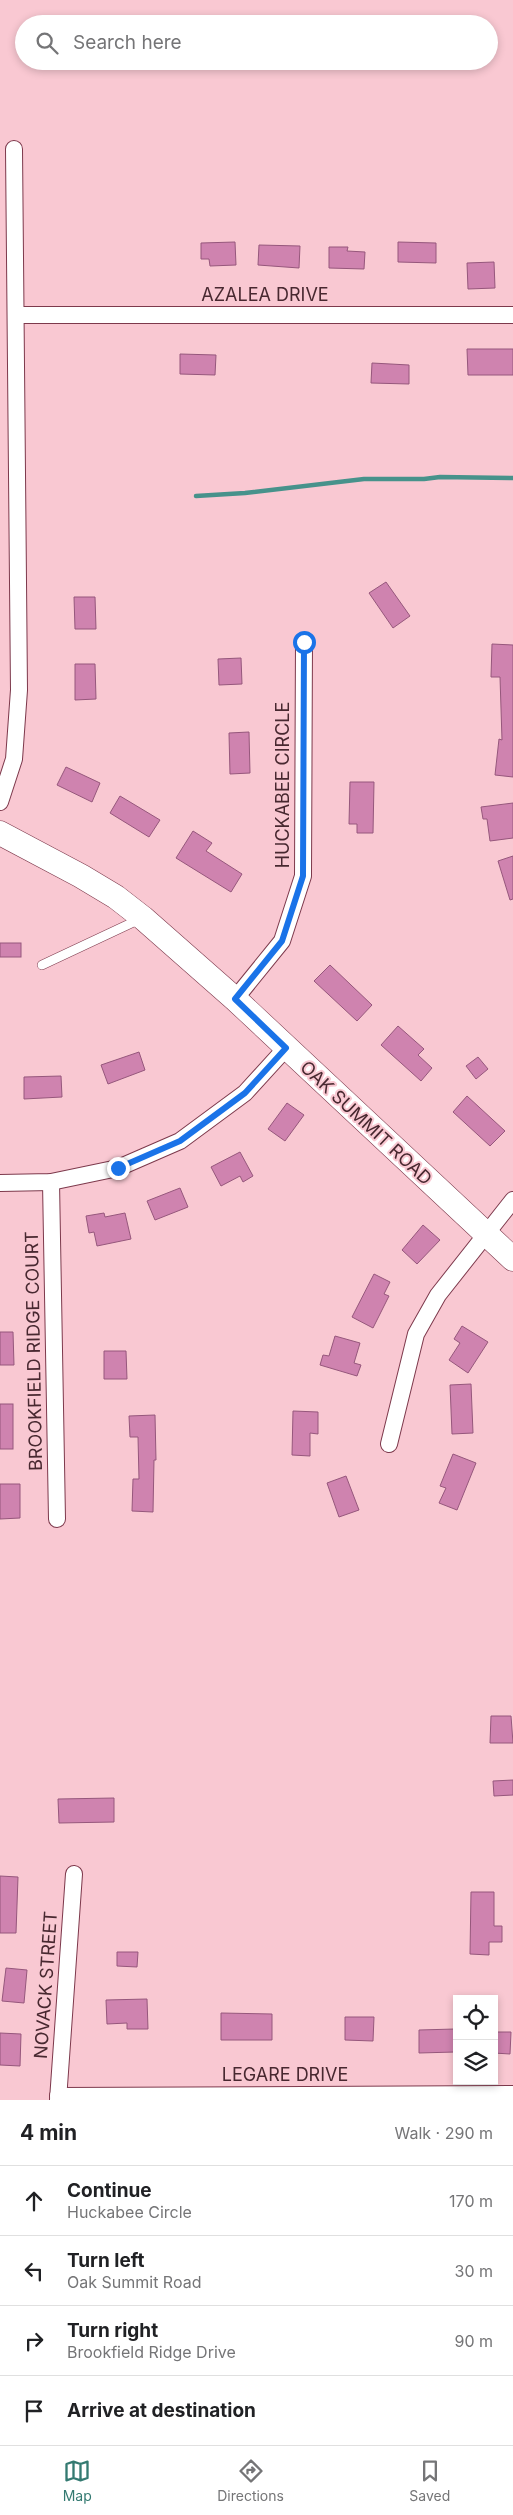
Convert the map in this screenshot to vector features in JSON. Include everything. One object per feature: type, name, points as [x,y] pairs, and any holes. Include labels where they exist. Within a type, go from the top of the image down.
[{"type":"main road","name":"OAK SUMMIT ROAD","points":[[0,833],[81,876],[116,897],[143,918],[235,999],[513,1259]]},
{"type":"street","points":[[0,802],[14,758],[19,690],[14,149]]},
{"type":"street","name":"AZALEA DRIVE","points":[[17,316],[513,316]]},
{"type":"street","name":"HUCKABEE CIRCLE","points":[[235,999],[282,941],[303,876],[304,642]]},
{"type":"street","points":[[0,1183],[51,1182],[118,1168],[180,1141],[245,1093],[286,1048]]},
{"type":"street","name":"BROOKFIELD RIDGE COURT","points":[[51,1182],[57,1519]]},
{"type":"street","points":[[389,1444],[416,1334],[438,1295],[513,1200]]},
{"type":"street","name":"NOVACK STREET","points":[[58,2098],[74,1874]]},
{"type":"street","name":"LEGARE DRIVE","points":[[58,2098],[513,2094]]},
{"type":"lane","points":[[42,965],[143,918]]},
{"type":"building","points":[[235,242],[236,265],[210,266],[209,259],[201,259],[201,243]]},
{"type":"building","points":[[398,242],[436,243],[436,263],[398,262]]},
{"type":"building","points":[[259,245],[300,246],[299,268],[258,265]]},
{"type":"building","points":[[329,247],[348,247],[347,251],[365,252],[364,269],[329,268]]},
{"type":"building","points":[[494,262],[495,288],[468,289],[467,263]]},
{"type":"building","points":[[467,349],[513,349],[513,375],[468,375]]},
{"type":"building","points":[[180,354],[216,355],[215,375],[180,374]]},
{"type":"building","points":[[372,363],[409,365],[409,384],[371,383]]},
{"type":"building","points":[[386,582],[410,616],[393,628],[369,593]]},
{"type":"building","points":[[74,597],[95,597],[96,629],[75,629]]},
{"type":"building","points":[[492,644],[513,645],[513,777],[495,775],[499,739],[502,740],[500,677],[491,677]]},
{"type":"building","points":[[241,658],[242,684],[219,685],[218,659]]},
{"type":"building","points":[[75,664],[95,664],[96,699],[75,700]]},
{"type":"building","points":[[249,732],[250,773],[230,774],[229,733]]},
{"type":"building","points":[[66,767],[100,783],[92,802],[57,785]]},
{"type":"building","points":[[350,782],[374,782],[373,833],[357,833],[357,824],[349,824]]},
{"type":"building","points":[[120,796],[160,820],[149,837],[110,813]]},
{"type":"building","points":[[513,803],[513,838],[490,841],[487,819],[483,819],[481,807]]},
{"type":"building","points":[[193,831],[212,843],[206,851],[242,874],[231,892],[176,858]]},
{"type":"building","points":[[513,856],[513,899],[510,900],[498,861]]},
{"type":"building","points":[[0,943],[21,943],[21,957],[0,957]]},
{"type":"building","points":[[330,965],[372,1005],[357,1021],[314,981]]},
{"type":"building","points":[[398,1026],[424,1049],[418,1055],[432,1068],[421,1081],[381,1045]]},
{"type":"building","points":[[139,1052],[145,1070],[108,1084],[101,1065]]},
{"type":"building","points":[[478,1057],[488,1069],[476,1079],[466,1066]]},
{"type":"building","points":[[61,1076],[62,1097],[24,1099],[24,1077]]},
{"type":"building","points":[[467,1096],[505,1131],[490,1146],[453,1112]]},
{"type":"building","points":[[287,1103],[304,1115],[285,1141],[268,1129]]},
{"type":"building","points":[[240,1152],[253,1176],[243,1182],[240,1176],[221,1186],[211,1167]]},
{"type":"building","points":[[180,1188],[188,1207],[155,1220],[147,1201]]},
{"type":"building","points":[[104,1213],[105,1217],[125,1213],[131,1239],[97,1246],[94,1232],[89,1233],[86,1216]]},
{"type":"building","points":[[423,1225],[440,1240],[417,1264],[402,1250]]},
{"type":"building","points":[[374,1274],[390,1282],[384,1294],[389,1296],[373,1328],[352,1317]]},
{"type":"building","points":[[462,1326],[488,1342],[468,1373],[449,1360],[460,1343],[454,1339]]},
{"type":"building","points":[[0,1332],[13,1332],[14,1365],[0,1365]]},
{"type":"building","points":[[335,1336],[360,1343],[354,1363],[361,1365],[357,1376],[320,1365],[323,1355],[329,1356]]},
{"type":"building","points":[[104,1351],[126,1351],[127,1379],[104,1379]]},
{"type":"building","points":[[471,1384],[473,1433],[452,1434],[450,1385]]},
{"type":"building","points":[[0,1404],[13,1404],[13,1449],[0,1449]]},
{"type":"building","points":[[293,1411],[318,1412],[318,1434],[310,1433],[310,1456],[292,1455]]},
{"type":"building","points":[[155,1415],[156,1460],[154,1460],[153,1512],[132,1511],[133,1479],[139,1479],[138,1437],[130,1437],[129,1416]]},
{"type":"building","points":[[453,1454],[476,1463],[457,1510],[439,1503],[446,1488],[440,1486]]},
{"type":"building","points":[[346,1476],[359,1510],[339,1517],[327,1483]]},
{"type":"building","points":[[0,1484],[20,1484],[20,1518],[0,1519]]},
{"type":"building","points":[[491,1716],[511,1716],[513,1743],[490,1743]]},
{"type":"building","points":[[513,1780],[513,1795],[494,1796],[493,1781]]},
{"type":"building","points":[[114,1798],[114,1822],[59,1823],[58,1799]]},
{"type":"building","points":[[0,1876],[18,1877],[16,1933],[0,1933]]},
{"type":"building","points":[[471,1892],[494,1892],[494,1926],[502,1926],[502,1942],[489,1942],[489,1955],[470,1954]]},
{"type":"building","points":[[117,1952],[138,1952],[137,1967],[117,1966]]},
{"type":"building","points":[[6,1968],[27,1970],[24,2003],[2,2001]]},
{"type":"building","points":[[147,1999],[148,2029],[127,2029],[127,2023],[107,2024],[106,2000]]},
{"type":"building","points":[[221,2013],[272,2014],[272,2040],[221,2040]]},
{"type":"building","points":[[345,2017],[374,2017],[373,2041],[345,2040]]},
{"type":"building","points":[[453,2029],[453,2052],[419,2053],[419,2030]]},
{"type":"building","points":[[498,2032],[511,2032],[510,2054],[498,2053]]},
{"type":"building","points":[[0,2033],[21,2034],[20,2066],[0,2065]]},
{"type":"waterway","points":[[196,496],[245,493],[364,479],[513,478]]},
{"type":"route","points":[[118,1168],[180,1141],[245,1093],[286,1048],[235,999],[282,941],[303,876],[304,642]]}]
